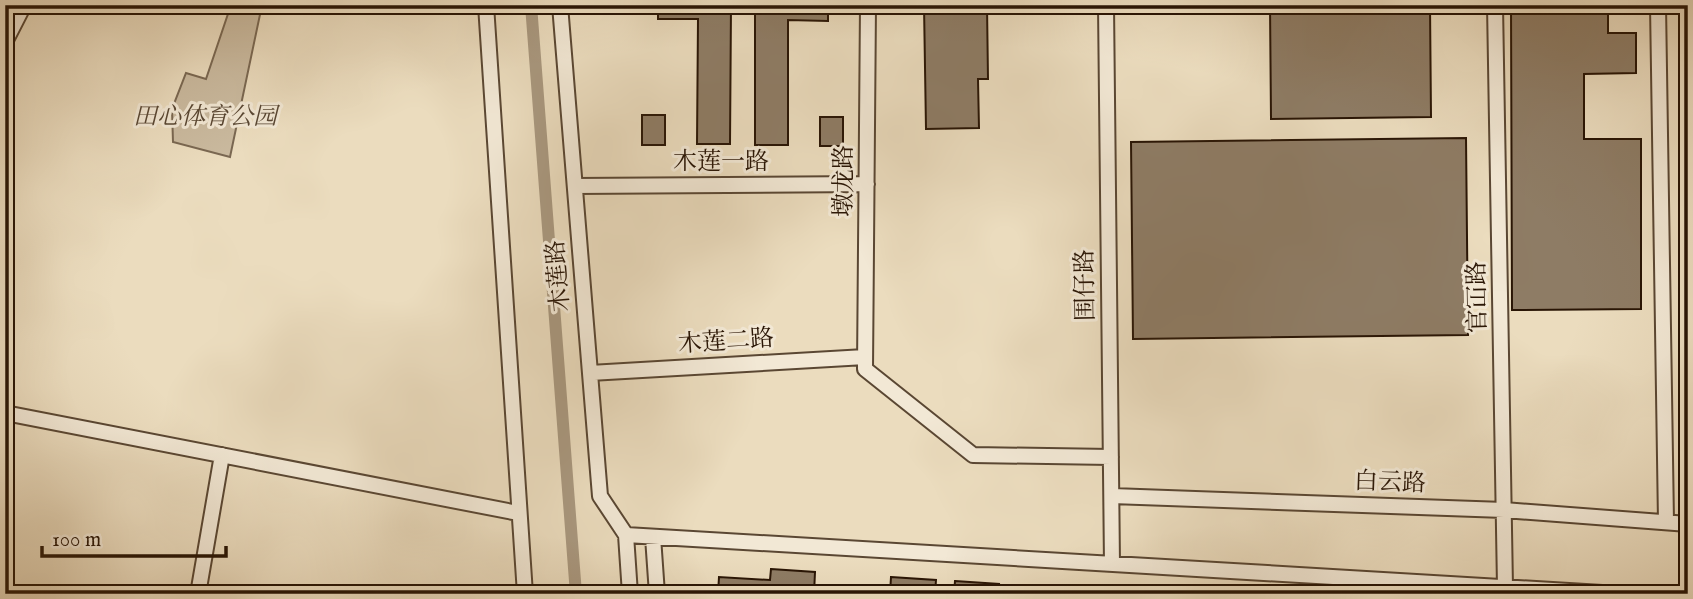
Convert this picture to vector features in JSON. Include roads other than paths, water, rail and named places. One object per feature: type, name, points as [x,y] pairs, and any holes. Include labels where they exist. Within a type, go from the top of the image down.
[{"type":"street","points":[[5,42],[24,5]]},
{"type":"street","points":[[486,5],[525,594]]},
{"type":"street","name":"木莲路","points":[[560,5],[600,496],[626,536]]},
{"type":"street","name":"墩龙路","points":[[865,357],[868,5]]},
{"type":"street","name":"围仔路","points":[[1106,5],[1112,564]]},
{"type":"street","name":"官冚路","points":[[1495,5],[1505,587]]},
{"type":"street","points":[[1658,5],[1666,522]]},
{"type":"street","name":"木莲一路","points":[[575,186],[867,184]]},
{"type":"street","points":[[865,357],[865,369],[973,455],[1111,457]]},
{"type":"street","name":"木莲二路","points":[[590,373],[865,357]]},
{"type":"street","points":[[5,413],[518,513]]},
{"type":"street","points":[[198,594],[222,455]]},
{"type":"street","name":"白云路","points":[[1112,496],[1504,510],[1688,524]]},
{"type":"street","points":[[630,594],[626,536],[1619,594]]},
{"type":"street","points":[[653,537],[657,594]]},
{"type":"waterway","points":[[531,5],[576,594]]},
{"type":"park label","name":"田心体育公园","points":[[205,117]]}]
